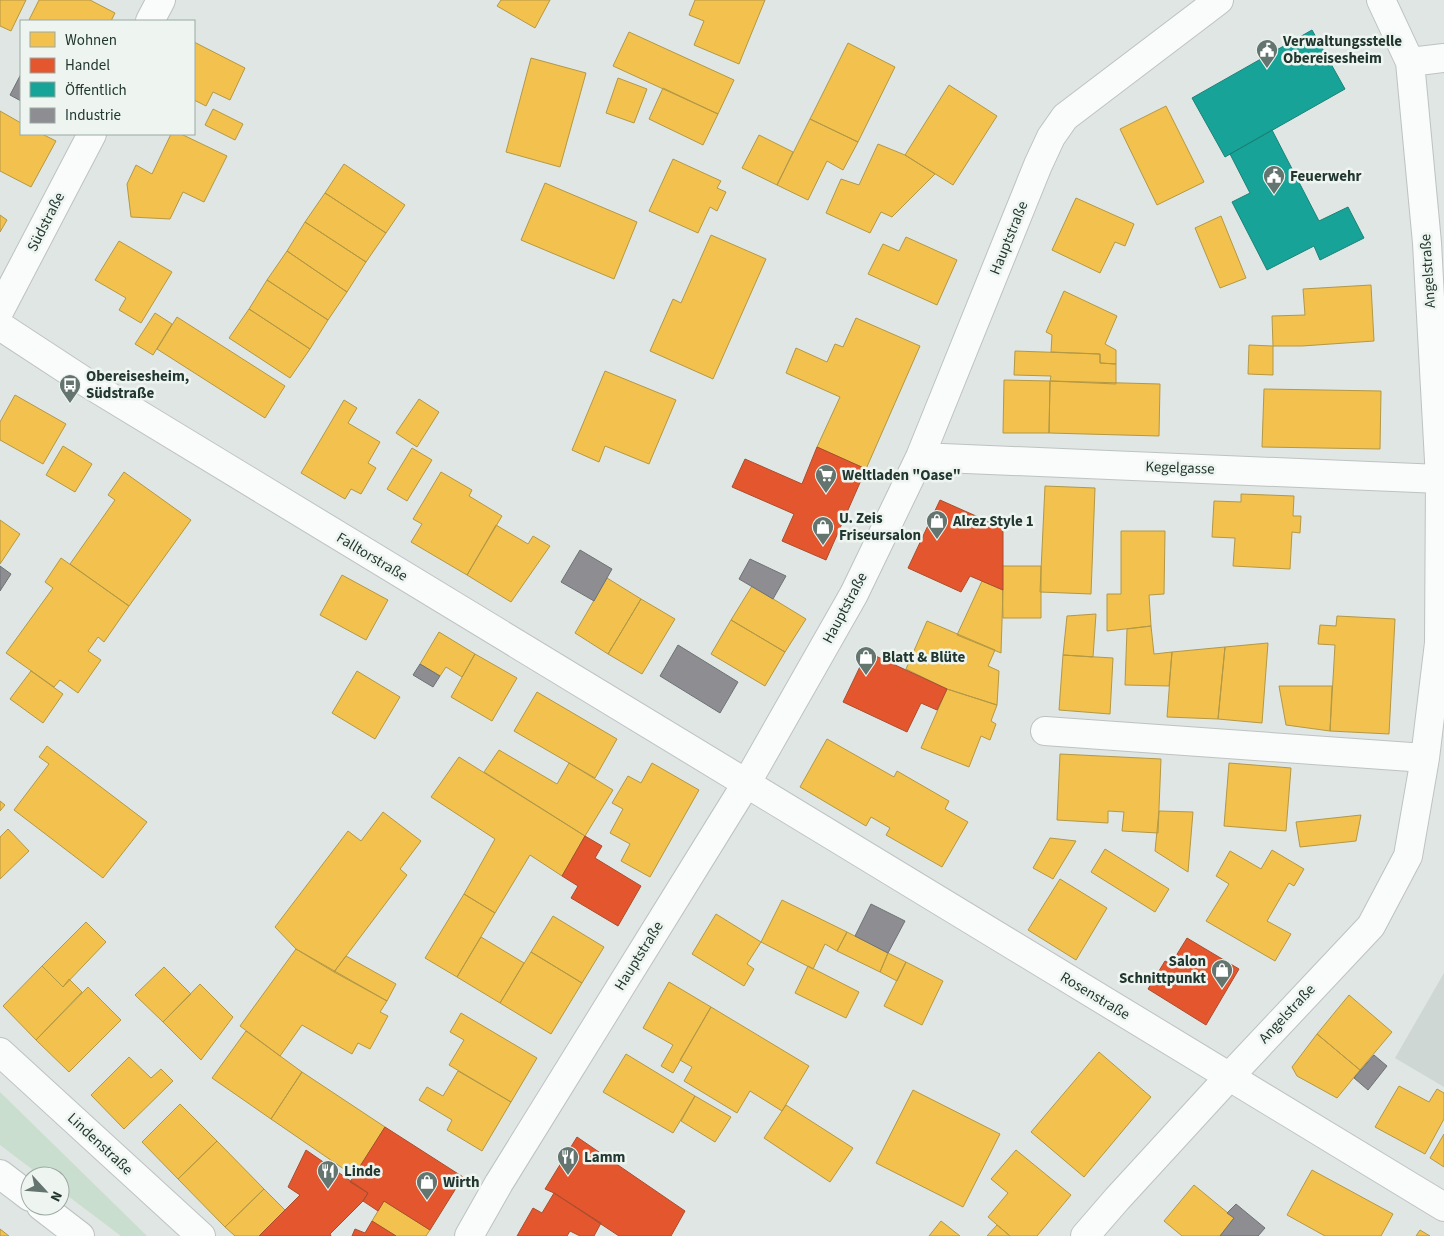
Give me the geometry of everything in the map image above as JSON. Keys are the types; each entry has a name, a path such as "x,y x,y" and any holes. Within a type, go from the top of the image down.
{"street":[{"path":"151,20 161,0"},
{"name":"Hauptstraße","path":"469,1236 504,1175 746,784 854,594 920,456 1051,137 1065,117 1219,0"},
{"name":"Angelstraße","path":"1085,1236 1228,1077 1371,926 1408,856 1425,758 1439,643 1440,479 1427,243 1410,62 1381,0"},
{"path":"1410,62 1444,58"},
{"name":"Südstraße","path":"0,310 91,135"},
{"name":"Falltorstraße","path":"0,326 84,382 746,784"},
{"name":"Kegelgasse","path":"920,456 1440,479"},
{"path":"1045,731 1425,758"},
{"name":"Rosenstraße","path":"746,784 1444,1207"},
{"name":"Lindenstraße","path":"0,1052 201,1236"},
{"path":"0,1174 20,1189"},
{"path":"54,1216 80,1236"}],"shaded area":[{"path":"1444,973 1444,1087 1395,1058"}],"green space":[{"path":"0,1092 147,1236 121,1236 70,1198 70,1166 28,1166 0,1145"}],"building: Wohnen":[{"path":"0,0 26,0 11,31 0,26"},
{"path":"39,0 90,0 115,13 112,20 29,20"},
{"path":"501,0 550,0 535,28 497,6"},
{"path":"695,0 765,0 739,64 694,45 704,21 689,15"},
{"path":"629,32 734,80 718,114 613,66"},
{"path":"195,43 245,68 230,100 213,92 206,106 195,100"},
{"path":"848,43 895,67 858,142 810,119"},
{"path":"531,58 586,73 560,167 506,152"},
{"path":"618,78 647,89 634,123 606,113"},
{"path":"949,85 997,116 953,185 905,155"},
{"path":"663,88 718,114 703,145 649,119"},
{"path":"1166,106 1204,182 1157,205 1120,129"},
{"path":"213,109 243,124 235,140 205,125"},
{"path":"0,111 20,122 20,135 44,135 56,141 31,187 0,171"},
{"path":"810,119 858,142 843,170 827,161 808,200 777,185"},
{"path":"171,135 183,135 227,156 204,202 183,192 170,219 131,217 127,184 136,165 152,174"},
{"path":"759,135 793,152 777,185 742,168"},
{"path":"878,144 905,155 935,174 892,217 881,212 870,233 826,213 841,179 859,185"},
{"path":"673,159 721,181 717,188 726,192 717,211 710,207 698,233 649,211"},
{"path":"344,164 405,205 386,233 325,193"},
{"path":"545,183 637,222 614,279 521,240"},
{"path":"325,193 386,233 366,262 305,222"},
{"path":"1076,198 1134,224 1125,246 1115,242 1100,273 1052,250"},
{"path":"0,215 7,220 0,232"},
{"path":"1221,216 1246,278 1220,288 1195,228"},
{"path":"305,222 366,262 347,292 287,251"},
{"path":"711,235 766,259 713,379 650,351 673,299 681,303"},
{"path":"906,237 957,260 937,305 868,274 883,244 899,251"},
{"path":"119,241 172,272 141,323 119,310 126,298 95,280"},
{"path":"287,251 347,292 328,320 267,280"},
{"path":"267,280 328,320 310,349 249,309"},
{"path":"1371,285 1374,341 1273,346 1272,316 1305,315 1303,289"},
{"path":"1064,291 1117,316 1105,344 1116,350 1116,364 1100,363 1100,354 1051,352 1052,335 1046,332"},
{"path":"249,309 310,349 290,378 229,338"},
{"path":"155,313 172,324 153,355 135,344"},
{"path":"177,317 285,386 265,418 157,349"},
{"path":"856,318 920,346 866,469 817,447 840,397 786,373 796,348 827,362 835,344 843,347"},
{"path":"1249,345 1273,346 1273,375 1248,374"},
{"path":"1015,351 1100,354 1100,363 1116,364 1116,384 1050,381 1051,376 1014,375"},
{"path":"605,371 676,400 649,464 605,446 599,462 572,450"},
{"path":"1004,380 1050,381 1049,433 1003,433"},
{"path":"1050,381 1160,384 1159,436 1049,433"},
{"path":"1264,389 1381,391 1380,449 1262,447"},
{"path":"15,395 66,424 43,464 0,440 0,422"},
{"path":"419,399 439,412 417,447 396,433"},
{"path":"344,400 357,408 348,423 380,442 368,463 376,468 361,494 351,489 345,499 301,473"},
{"path":"63,446 92,464 75,492 46,475"},
{"path":"412,448 432,460 407,501 387,489"},
{"path":"124,472 191,520 129,606 70,564 115,500 108,495"},
{"path":"441,472 472,490 469,496 502,516 467,575 411,542 422,524 413,519"},
{"path":"1045,486 1095,488 1091,594 1040,592"},
{"path":"1241,494 1294,496 1293,516 1301,516 1300,533 1292,532 1290,569 1233,566 1235,538 1212,537 1214,501 1241,502"},
{"path":"0,520 20,534 0,564"},
{"path":"496,525 528,544 533,536 550,546 511,602 467,575"},
{"path":"1121,531 1165,531 1164,594 1149,595 1151,626 1107,631 1107,594 1121,594"},
{"path":"61,558 129,606 104,642 98,637 88,651 101,660 78,693 60,680 54,687 6,653 53,588 45,582"},
{"path":"1002,566 1041,566 1041,618 1003,618"},
{"path":"342,575 388,600 366,640 320,615"},
{"path":"607,578 641,599 608,654 575,633"},
{"path":"982,581 1003,590 1001,653 957,635"},
{"path":"752,586 806,619 785,652 731,620"},
{"path":"641,599 675,619 642,674 608,654"},
{"path":"1096,614 1093,657 1063,655 1067,616"},
{"path":"1337,616 1395,619 1389,734 1330,731 1335,645 1318,644 1320,625 1336,626"},
{"path":"731,620 785,652 765,686 711,654"},
{"path":"927,621 995,650 988,666 999,671 997,705 947,689 906,669"},
{"path":"1151,626 1154,654 1172,652 1169,686 1125,685 1127,629"},
{"path":"439,632 475,654 462,677 446,667 440,676 420,664"},
{"path":"1268,643 1262,723 1218,719 1225,647"},
{"path":"1225,647 1218,719 1167,717 1172,652"},
{"path":"475,654 517,678 492,721 451,697"},
{"path":"1063,655 1113,658 1110,714 1059,710"},
{"path":"31,671 63,694 43,723 10,699"},
{"path":"357,671 400,697 375,739 332,713"},
{"path":"1279,686 1332,686 1330,731 1286,725"},
{"path":"947,689 997,705 991,721 996,724 990,740 981,736 969,767 921,748"},
{"path":"537,692 617,739 595,778 514,731"},
{"path":"827,739 894,777 897,771 949,801 945,809 968,822 942,867 886,835 890,828 871,817 866,826 800,787"},
{"path":"47,746 147,822 103,878 14,810 49,764 39,757"},
{"path":"499,750 557,784 569,763 613,790 585,836 484,772"},
{"path":"1060,754 1161,759 1158,833 1122,831 1124,812 1108,811 1108,823 1057,820"},
{"path":"459,757 585,836 562,876 530,855 495,913 464,894 495,839 431,797"},
{"path":"652,763 699,790 650,877 621,861 630,844 610,833 623,809 612,803 628,776 641,783"},
{"path":"1229,763 1291,768 1286,831 1224,826"},
{"path":"0,801 5,805 0,811"},
{"path":"1159,811 1193,812 1188,872 1155,851"},
{"path":"383,812 421,841 400,869 407,875 334,972 296,949 275,927 348,831 361,841"},
{"path":"1361,815 1356,841 1300,847 1296,822"},
{"path":"8,829 29,851 0,879 0,837"},
{"path":"1050,838 1076,841 1053,879 1033,868"},
{"path":"1105,849 1169,889 1155,912 1091,872"},
{"path":"1272,850 1304,869 1294,886 1289,883 1267,921 1291,934 1275,961 1206,921 1229,884 1216,876 1230,851 1261,869"},
{"path":"1060,879 1107,908 1076,960 1028,930"},
{"path":"464,894 495,913 457,977 425,958"},
{"path":"782,900 847,932 837,951 825,944 813,969 761,942"},
{"path":"716,914 761,942 747,964 754,969 744,986 692,954"},
{"path":"553,916 604,947 582,983 531,952"},
{"path":"86,922 106,942 63,987 42,966"},
{"path":"847,932 888,953 880,972 837,951"},
{"path":"481,937 524,963 500,1003 457,977"},
{"path":"296,949 387,1001 380,1012 388,1016 370,1049 358,1043 352,1054 302,1025 280,1056 240,1026"},
{"path":"531,952 582,983 551,1034 500,1003"},
{"path":"888,953 906,962 897,981 880,972"},
{"path":"346,956 396,984 387,1001 334,972"},
{"path":"906,962 943,981 922,1025 884,1006"},
{"path":"42,966 63,987 69,979 82,992 36,1040 3,1006"},
{"path":"808,966 859,992 846,1018 795,993"},
{"path":"164,967 191,994 163,1022 135,995"},
{"path":"669,982 711,1007 673,1073 661,1066 673,1045 643,1028"},
{"path":"200,984 233,1017 201,1060 163,1022"},
{"path":"88,987 121,1020 69,1072 36,1040"},
{"path":"1349,995 1392,1032 1360,1070 1317,1034"},
{"path":"711,1007 809,1066 782,1111 750,1091 737,1113 684,1081 692,1067 680,1060"},
{"path":"461,1013 537,1058 511,1102 449,1065 464,1040 450,1032"},
{"path":"246,1031 302,1072 271,1119 212,1078"},
{"path":"1317,1034 1360,1070 1337,1098 1297,1076 1292,1067"},
{"path":"1099,1052 1151,1097 1084,1177 1031,1132"},
{"path":"626,1054 695,1096 673,1133 603,1092"},
{"path":"129,1057 151,1078 161,1069 173,1081 124,1129 91,1095"},
{"path":"458,1071 511,1102 482,1151 447,1130 452,1120 419,1100 427,1087 443,1096"},
{"path":"302,1072 385,1127 354,1176 271,1119"},
{"path":"1399,1086 1429,1102 1437,1089 1444,1093 1444,1119 1425,1154 1375,1127"},
{"path":"913,1090 1000,1134 963,1207 876,1163"},
{"path":"695,1096 731,1117 715,1142 681,1121"},
{"path":"180,1104 217,1141 178,1179 142,1142"},
{"path":"786,1105 853,1148 830,1182 764,1138"},
{"path":"1444,1134 1444,1167 1430,1158"},
{"path":"217,1141 264,1189 225,1227 178,1179"},
{"path":"1016,1150 1071,1195 1037,1236 1010,1236 988,1217 1008,1193 991,1179"},
{"path":"1312,1170 1393,1214 1381,1236 1325,1236 1287,1215"},
{"path":"1194,1185 1234,1218 1220,1236 1182,1236 1164,1221"},
{"path":"264,1189 285,1210 259,1236 235,1236 225,1227"},
{"path":"384,1201 430,1230 426,1236 396,1236 372,1221"},
{"path":"941,1221 960,1236 929,1236"},
{"path":"997,1225 1010,1236 987,1236"},
{"path":"0,1229 9,1236 0,1236"},
{"path":"1420,1230 1430,1236 1416,1236"}],"building: Handel":[{"path":"817,447 866,469 826,560 782,541 794,514 732,487 745,459 802,484"},
{"path":"940,500 1003,528 1003,590 970,576 961,592 908,568"},
{"path":"867,652 947,689 937,710 921,703 907,732 843,702"},
{"path":"585,836 602,846 595,858 641,886 618,926 571,898 578,886 562,876"},
{"path":"1187,938 1239,969 1206,1025 1148,989 1165,961 1171,964"},
{"path":"385,1127 463,1177 430,1230 384,1201 378,1211 363,1201 368,1193 350,1182"},
{"path":"577,1137 685,1211 671,1236 619,1236 545,1189"},
{"name":"Linde","path":"306,1150 368,1193 363,1201 330,1234 331,1236 259,1236 300,1195 288,1187"},
{"path":"554,1193 601,1223 594,1236 580,1236 570,1231 567,1236 517,1236 533,1208 542,1213"},
{"name":"Linde","path":"372,1221 396,1236 352,1236 355,1229 365,1233"}],"building: Öffentlich":[{"path":"1312,30 1345,89 1225,157 1192,98"},
{"path":"1272,130 1319,221 1348,207 1364,238 1320,260 1314,246 1267,270 1232,202 1250,193 1230,154"}],"building: Industrie":[{"path":"20,76 20,100 10,95"},
{"path":"580,550 612,569 594,601 561,582"},
{"path":"750,559 786,576 773,599 739,579"},
{"path":"0,566 11,574 0,591"},
{"path":"678,645 738,682 720,713 660,676"},
{"path":"420,664 440,676 433,687 413,675"},
{"path":"871,904 905,921 888,953 855,936"},
{"path":"1374,1055 1387,1066 1368,1090 1354,1078"},
{"path":"1236,1204 1265,1228 1258,1236 1220,1236 1234,1218 1227,1213"}],"place":[{"name":"Verwaltungsstelle Obereisesheim","path":"1267,69"},
{"name":"Feuerwehr","path":"1274,195"},
{"name":"Obereisesheim, Südstraße","path":"70,404"},
{"name":"Weltladen \"Oase\"","path":"826,494"},
{"name":"Alrez Style 1","path":"937,540"},
{"name":"U. Zeis Friseursalon","path":"823,546"},
{"name":"Blatt & Blüte","path":"866,676"},
{"name":"Salon Schnittpunkt","path":"1222,989"},
{"name":"Lamm","path":"568,1176"},
{"name":"Linde","path":"328,1190"},
{"name":"Wirth","path":"427,1201"}]}
